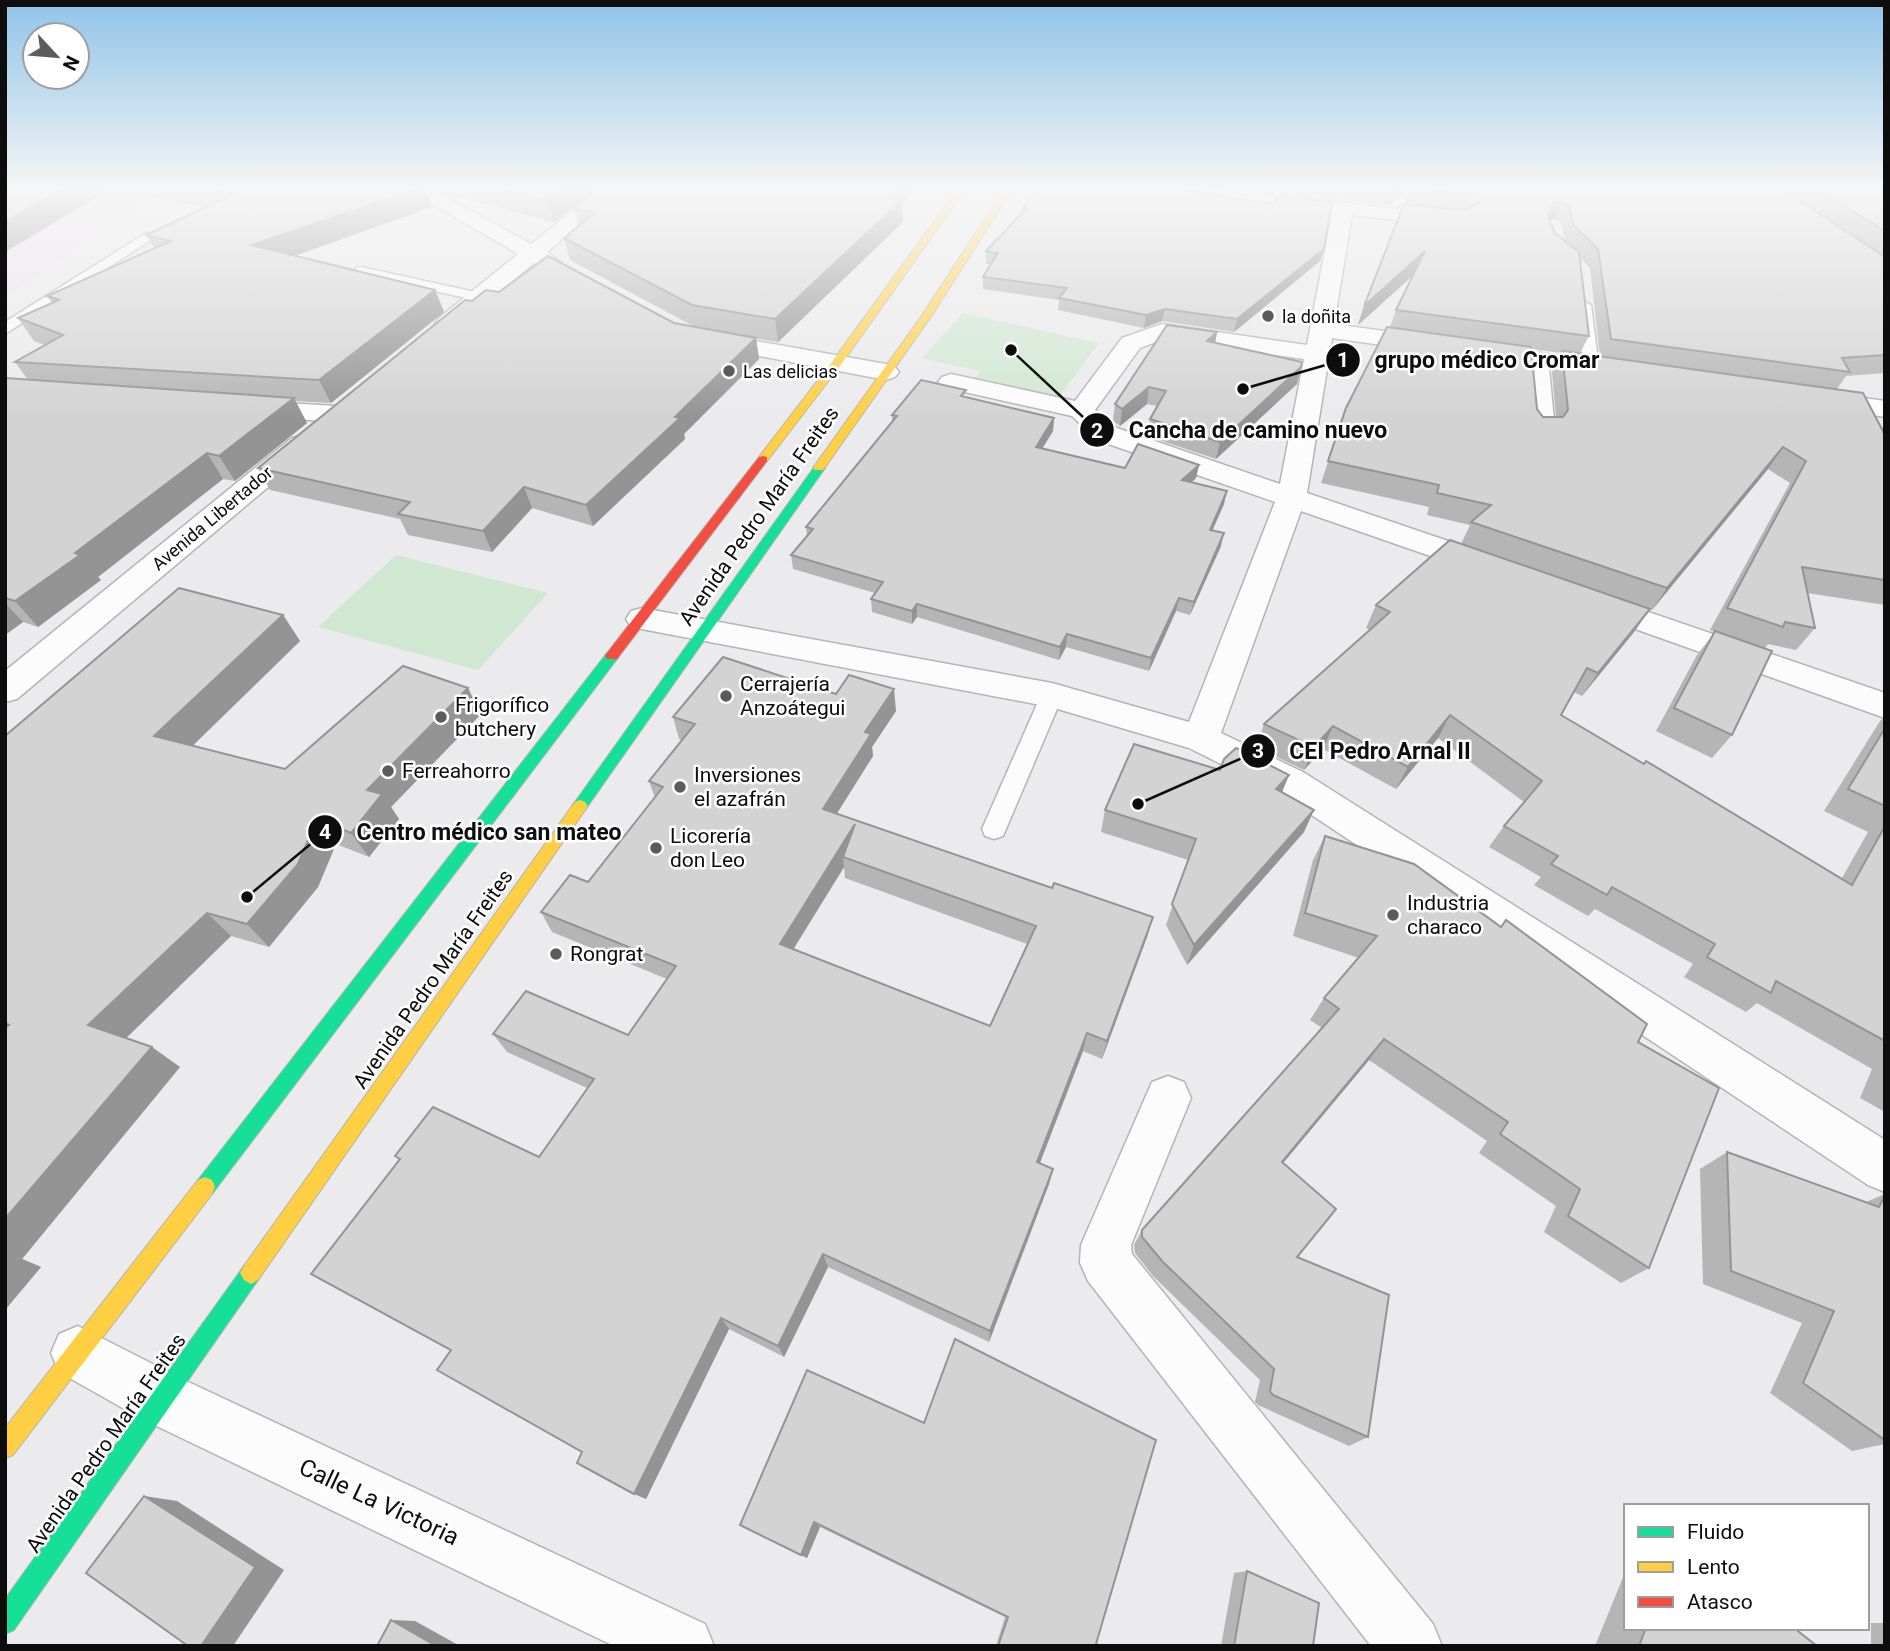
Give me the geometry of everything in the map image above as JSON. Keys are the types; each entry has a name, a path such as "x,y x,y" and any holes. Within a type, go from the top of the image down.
{"street":[{"path":"423,343 519,264"},
{"path":"553,264 568,272"},
{"name":"Avenida Pedro María Freites","path":"5,1447 642,619 836,364 907,264"},
{"name":"Avenida Pedro María Freites","path":"5,1621 705,631 958,264"},
{"path":"1200,739 1292,496 1334,264"},
{"path":"1081,410 1131,343 1162,331 1536,359 1631,372"},
{"path":"688,336 886,372"},
{"path":"1536,359 1542,430"},
{"path":"951,382 1081,410 1107,434 1516,575"},
{"path":"1791,395 1880,413"},
{"name":"Avenida Libertador","path":"5,690 359,396"},
{"path":"227,408 337,414"},
{"path":"1569,594 1885,706"},
{"path":"642,619 1052,695 1200,739 1290,782 1885,1168"},
{"path":"1168,1098 1106,1245 1106,1263 1411,1646"},
{"name":"Calle La Victoria","path":"78,1353 162,1399 683,1646"}],"lane":[{"path":"5,329 105,264"},
{"path":"361,271 480,297"},
{"path":"1583,293 1591,366"},
{"path":"994,829 1052,695"}],"shaded area":[{"path":"5,264 54,264 5,297"}],"green space":[{"path":"963,313 1099,343 1058,398 974,378 980,371 922,358"},
{"path":"396,555 548,593 478,670 318,627"}],"building":[{"path":"119,264 329,264 435,290 319,380 15,362 63,335 18,318 59,300 47,296"},
{"path":"537,264 563,264 674,323 756,338 675,417 680,418 586,505 524,487 483,531 398,514 410,502 258,468 465,300 472,301 486,290 499,292"},
{"path":"614,264 834,264 775,319 692,305"},
{"path":"991,264 1305,264 1237,319 1165,309 1146,315 1059,298 1067,288 983,277"},
{"path":"1380,264 1411,264 1364,306"},
{"path":"1419,264 1580,264 1589,336 1396,310"},
{"path":"1600,264 1885,264 1885,355 1842,358 1850,372 1611,339"},
{"path":"1167,325 1217,332 1207,341 1302,362 1301,367 1220,442 1150,419 1166,391 1149,387 1122,409 1115,404"},
{"path":"1387,327 1531,347 1537,409 1543,417 1563,417 1568,410 1562,351 1863,393 1885,435 1885,580 1802,567 1815,628 1785,622 1783,627 1727,608 1806,461 1783,447 1667,588 1471,522 1491,505 1437,493 1439,485 1328,461 1346,408"},
{"path":"5,378 294,398 219,456 207,453 75,553 80,555 15,601 5,598"},
{"path":"921,380 966,390 961,396 1054,418 1036,447 1125,468 1138,444 1199,465 1182,480 1227,491 1210,530 1224,533 1194,602 1179,598 1151,658 1067,634 1060,647 917,604 912,611 871,599 883,582 791,555 813,529 806,527 897,416 892,415"},
{"path":"1450,540 1650,609 1598,673 1587,668 1561,715 1644,764 1646,761 1852,885 1885,826 1885,1041 1776,981 1771,993 1707,957 1715,944 1612,887 1607,895 1551,864 1558,856 1504,826 1542,781 1450,715 1408,767 1333,726 1314,747 1264,724 1390,612 1376,605"},
{"path":"179,588 283,615 154,736 285,769 403,666 468,688 367,790 382,794 351,833 317,819 298,864 247,924 207,913 88,1025 152,1047 5,1219 5,1028 9,1025 5,1023 5,736"},
{"path":"1715,631 1772,651 1732,735 1674,708"},
{"path":"723,657 836,694 849,675 894,689 865,732 871,734 823,809 1052,888 1054,883 1153,917 1107,1041 1087,1033 1037,1162 1053,1169 990,1331 823,1254 778,1346 721,1318 634,1494 577,1463 582,1452 437,1370 451,1350 311,1274 400,1159 395,1156 433,1107 539,1157 594,1079 493,1034 526,991 628,1035 676,966 541,912 570,875 588,882 663,787 649,781 695,724 673,717","holes":["855,824 843,857 1036,926 990,1026 780,944"]},
{"path":"1885,728 1885,806 1848,789"},
{"path":"1134,744 1220,770 1224,759 1236,748 1289,775 1276,789 1314,810 1194,945 1172,904 1196,839 1105,810"},
{"path":"1325,836 1414,864 1501,927 1506,920 1647,1024 1638,1042 1719,1088 1649,1268 1568,1216 1580,1189 1500,1134 1508,1122 1384,1039 1282,1162 1336,1209 1297,1257 1389,1295 1368,1437 1273,1395 1270,1391 1274,1369 1162,1261 1142,1237 1142,1230 1339,1009 1324,998 1377,936 1305,913"},
{"path":"1727,1152 1879,1207 1885,1195 1885,1440 1803,1383 1834,1311 1731,1271"},
{"path":"955,1339 1156,1440 1096,1644 1100,1646 998,1646 1008,1617 814,1522 801,1555 740,1525 807,1370 924,1423"},
{"path":"144,1496 255,1567 201,1646 188,1646 86,1573"},
{"path":"1247,1571 1319,1603 1313,1646 1234,1646"},
{"path":"391,1620 436,1646 377,1646"},
{"path":"1645,1630 1797,1630 1817,1646 1639,1646"}],"traffic: fast":[{"path":"580,806 819,468"},
{"path":"205,1187 612,656"},
{"path":"5,1621 251,1273"}],"traffic: slow":[{"path":"763,459 908,264"},
{"path":"819,468 960,264"},
{"path":"251,1273 580,806"},
{"path":"5,1447 205,1187"}],"traffic: jam":[{"path":"612,656 763,459"}],"place":[{"name":"la doñita","path":"1268,316"},
{"name":"Cancha de camino nuevo","path":"1011,350"},
{"name":"Las delicias","path":"729,371"},
{"name":"grupo médico Cromar","path":"1243,389"},
{"name":"Cerrajería Anzoátegui","path":"726,696"},
{"name":"Frigorífico butchery","path":"441,717"},
{"name":"Ferreahorro","path":"388,771"},
{"name":"Inversiones el azafrán","path":"680,787"},
{"name":"CEI Pedro Arnal II","path":"1138,804"},
{"name":"Licorería don Leo","path":"656,848"},
{"name":"Centro médico san mateo","path":"247,897"},
{"name":"Industria characo","path":"1393,915"},
{"name":"Rongrat","path":"556,954"}]}
